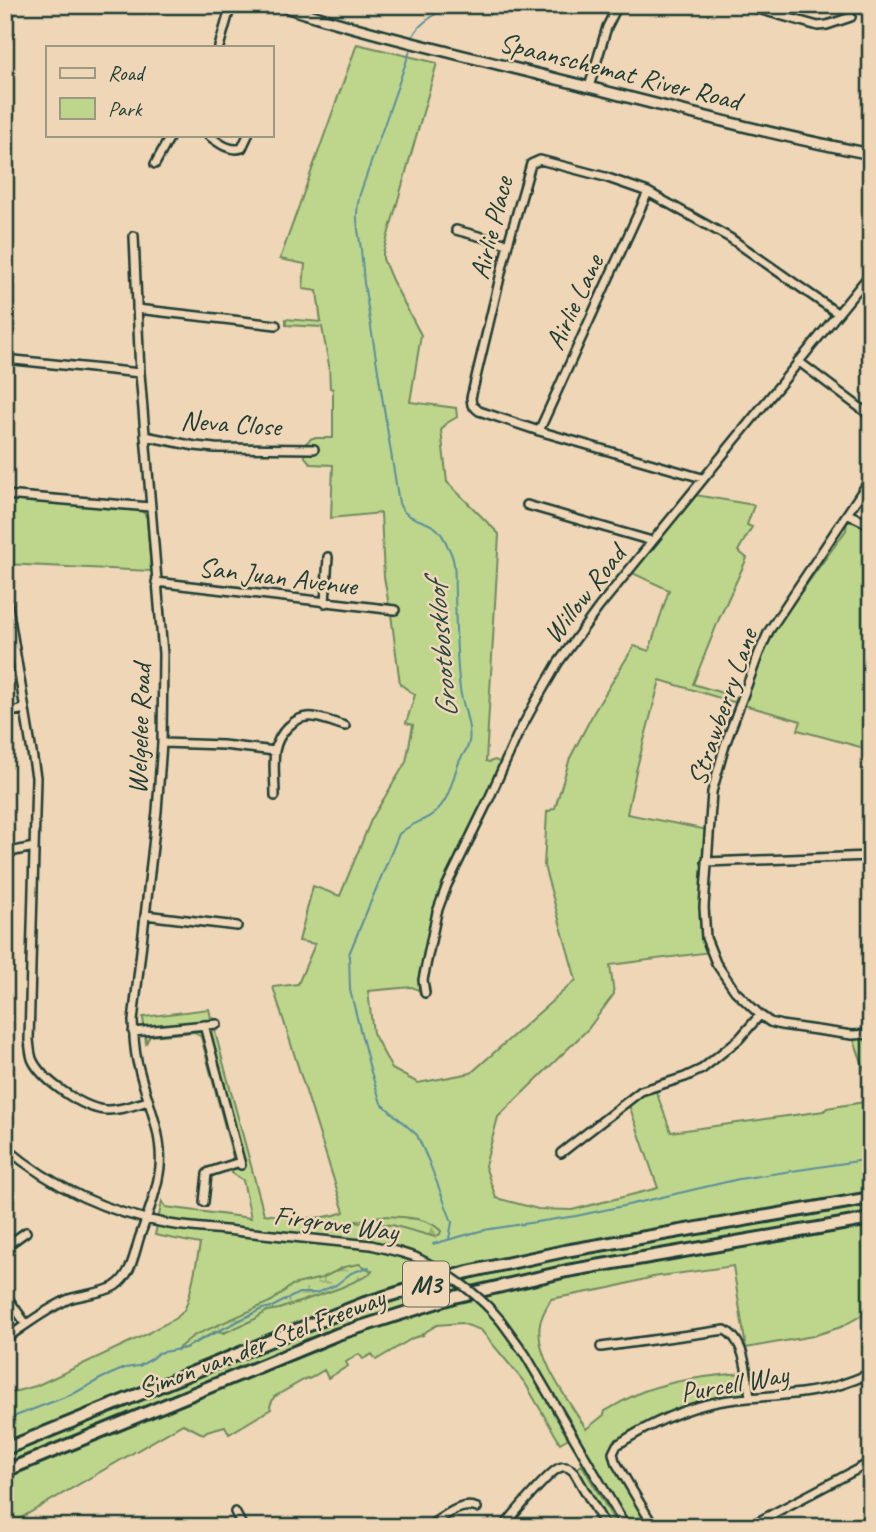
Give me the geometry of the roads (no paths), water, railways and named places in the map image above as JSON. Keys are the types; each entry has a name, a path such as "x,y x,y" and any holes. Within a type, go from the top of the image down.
{"highway":[{"name":"Simon van der Stel Freeway","path":"5,1450 365,1303 430,1283 565,1251 871,1198"},
{"name":"Simon van der Stel Freeway","path":"5,1471 338,1334 454,1297 567,1271 871,1219"}],"main road":[{"name":"Spaanschemat River Road","path":"279,5 699,115 871,154"}],"street":[{"path":"219,46 231,5"},
{"path":"589,87 607,27 618,5"},
{"path":"744,5 818,26 851,17"},
{"path":"155,164 170,136"},
{"path":"210,136 236,150 242,148 248,136"},
{"name":"Airlie Place","path":"702,478 538,431 474,408 471,398 528,168 540,160 605,177 648,192 730,238 837,313"},
{"name":"Airlie Lane","path":"538,431 648,192"},
{"path":"456,230 508,244"},
{"name":"Welgelee Road","path":"5,1339 56,1305 109,1289 120,1281 130,1269 160,1167 159,1139 138,1065 133,1032 157,811 162,743 163,654 140,373 134,236"},
{"name":"Willow Road","path":"425,993 424,980 437,912 447,885 517,736 552,673 573,641 702,478 871,273"},
{"path":"137,309 276,325"},
{"path":"5,359 140,373"},
{"path":"798,361 871,416"},
{"name":"Neva Close","path":"145,436 215,448 314,449"},
{"name":"Strawberry Lane","path":"871,478 777,618 759,653 716,773 712,792 704,907 704,926 711,952 730,985 760,1015 780,1025 852,1035 871,1034"},
{"path":"5,495 150,507"},
{"path":"527,505 652,541"},
{"path":"848,514 871,524"},
{"path":"325,603 328,557"},
{"name":"San Juan Avenue","path":"156,582 394,610"},
{"path":"5,588 36,766 30,1052 34,1063 61,1090 91,1107 115,1110 148,1101"},
{"path":"5,713 25,709"},
{"path":"275,796 275,751 287,729 296,720 312,717 345,726"},
{"path":"162,743 223,745 275,751"},
{"path":"5,853 34,847"},
{"path":"706,862 871,856"},
{"path":"145,915 237,926"},
{"path":"561,1153 641,1091 702,1069 739,1039 760,1015"},
{"path":"133,1032 217,1024"},
{"path":"204,1025 240,1163 207,1174 204,1202"},
{"name":"Firgrove Way","path":"5,1147 46,1178 79,1196 114,1210 169,1224 371,1245 415,1257 457,1279 502,1321 525,1354 626,1527"},
{"path":"5,1247 26,1232"},
{"path":"5,1294 26,1324"},
{"path":"601,1347 725,1330 733,1335 740,1347 750,1397"},
{"name":"Purcell Way","path":"654,1527 615,1461 613,1452 617,1445 666,1417 700,1406 750,1397 828,1389 871,1373"},
{"path":"748,1527 871,1462"},
{"path":"504,1527 556,1469 568,1467 574,1472 606,1527"},
{"path":"428,1527 464,1506 477,1508"},
{"path":"235,1512 243,1527"}],"waterway":[{"name":"Grootboskloof","path":"412,39 422,24 449,5"},
{"name":"Grootboskloof","path":"411,48 360,194 357,222 399,503 410,516 437,529 453,558 459,677 470,736 468,747 440,807 429,817 399,834 349,954 350,990 381,1103 417,1135 452,1222 449,1239"},
{"path":"433,1244 484,1230 576,1216 739,1179 871,1159"},
{"path":"5,1420 73,1394 125,1368 139,1366 158,1353 185,1348 299,1293 316,1293 336,1285 351,1273 369,1267"}]}
